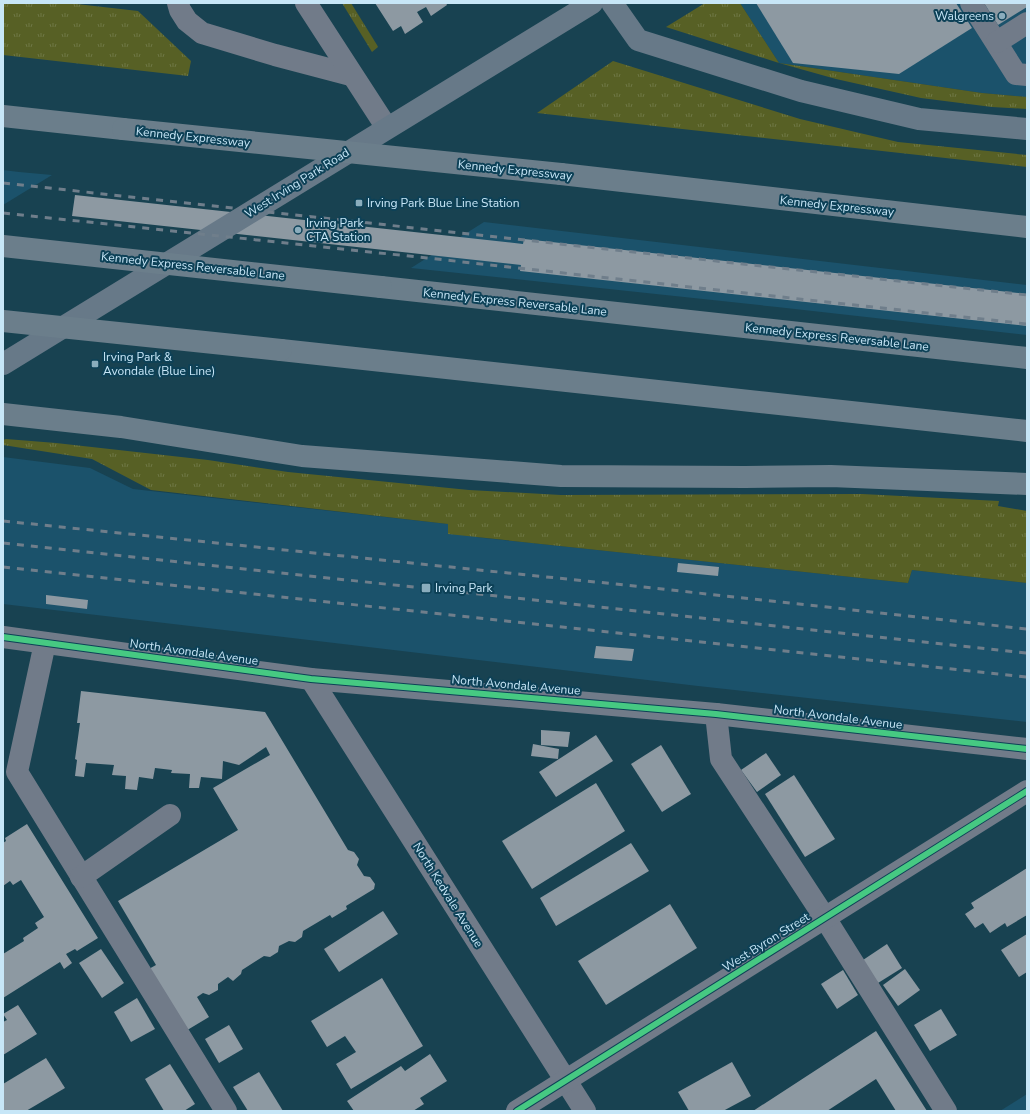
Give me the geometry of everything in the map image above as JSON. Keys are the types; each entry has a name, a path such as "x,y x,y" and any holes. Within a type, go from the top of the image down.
{"highway":[{"name":"Kennedy Expressway","path":"3,116 123,130 561,174 1027,227"},
{"name":"Kennedy Express Reversable Lane","path":"3,246 1027,358"},
{"path":"3,320 1027,431"},
{"path":"3,414 122,427 302,456 561,476 831,476 1027,484"}],"main road":[{"name":"West Irving Park Road","path":"3,364 592,3"},
{"path":"612,3 638,40 801,91 919,118 1027,129"}],"street":[{"path":"178,3 180,10 187,21 202,33 275,55 351,75"},
{"path":"306,3 351,75 387,128"},
{"path":"971,3 1016,74 1027,76"},
{"path":"997,42 1027,23"},
{"name":"North Avondale Avenue","path":"3,637 311,679 716,714 1027,749"},
{"path":"45,643 17,772 226,1111"},
{"name":"North Kedvale Avenue","path":"311,679 585,1111"},
{"path":"716,714 721,759 825,918 946,1111"},
{"name":"West Byron Street","path":"517,1111 1027,791"},
{"path":"81,877 170,816"}],"shaded area":[{"path":"740,3 1027,3 1027,97 982,93 779,63"},
{"path":"3,170 19,172 52,175 3,205"},
{"path":"484,222 1027,285 1027,335 411,268"},
{"path":"3,457 90,468 133,489 448,524 448,533 484,538 908,583 912,570 1027,583 1027,722 698,686 3,604"},
{"path":"1027,1094 1027,1111 1000,1111"}],"green space":[{"path":"3,3 68,3 138,11 191,61 188,76 3,55"},
{"path":"342,3 351,3 377,45 378,47 372,52"},
{"path":"705,3 740,3 779,63 666,27"},
{"path":"613,61 800,119 898,142 1027,155 1027,167 537,113"},
{"path":"779,63 982,93 1027,97 1027,109 992,107 921,98 836,79"},
{"path":"6,439 208,460 288,472 469,490 561,495 862,494 999,501 998,506 1027,511 1027,583 912,570 908,583 448,534 448,524 151,490 92,459 3,445 3,440"}],"building":[{"path":"375,3 446,3 447,5 431,16 426,7 417,12 423,22 405,34 401,26 393,31"},
{"path":"756,3 956,3 972,28 899,74 793,63"},
{"name":"Walgreens","path":"984,3 1027,3 1027,7 998,25"},
{"path":"75,195 523,244 524,239 1027,294 1027,326 520,271 521,265 72,216"},
{"path":"678,563 719,567 718,576 677,572"},
{"path":"46,595 88,600 87,609 46,604"},
{"path":"596,646 634,649 632,661 594,658"},
{"path":"81,691 265,712 348,850 354,852 359,859 357,865 364,876 370,877 375,884 374,889 346,906 347,909 332,918 330,915 303,931 302,937 295,942 289,941 279,946 278,952 270,957 264,956 242,970 241,974 233,981 228,977 218,984 218,990 209,995 203,993 197,997 209,1017 184,1032 147,970 156,965 118,901 238,830 213,788 270,755 266,747 239,765 223,761 222,779 201,777 199,788 189,788 190,774 171,773 172,770 155,768 153,779 139,777 137,790 125,789 126,776 112,775 114,765 86,763 84,777 75,776 77,760 75,759 80,723 77,723"},
{"path":"541,730 570,732 568,747 541,745"},
{"path":"596,735 613,761 556,797 539,772"},
{"path":"533,744 559,749 558,759 531,756"},
{"path":"661,745 691,794 662,812 631,764"},
{"path":"766,753 781,775 757,792 741,770"},
{"path":"794,775 835,839 805,857 765,794"},
{"path":"596,783 625,831 532,889 502,841"},
{"path":"27,824 98,938 77,951 75,949 66,954 72,963 64,969 60,962 3,998 3,954 24,941 23,938 38,928 35,923 44,917 21,880 13,885 10,881 3,886 3,843 6,841 5,838"},
{"path":"631,843 649,871 556,926 540,898"},
{"path":"1027,868 1027,915 1007,927 1005,923 990,933 983,923 975,928 965,914 974,908 971,903"},
{"path":"670,904 697,948 606,1005 578,961"},
{"path":"383,911 398,934 339,972 324,949"},
{"path":"1027,934 1027,972 1019,977 1001,950"},
{"path":"887,944 902,968 878,983 863,960"},
{"path":"101,949 124,983 102,998 79,963"},
{"path":"905,969 920,990 898,1006 883,985"},
{"path":"843,970 858,995 837,1009 821,984"},
{"path":"382,978 423,1046 351,1089 336,1064 356,1052 345,1036 327,1047 311,1021"},
{"path":"137,998 155,1029 131,1042 114,1012"},
{"path":"18,1005 37,1034 3,1055 3,1022 7,1020 3,1014"},
{"path":"941,1009 957,1035 930,1051 914,1025"},
{"path":"229,1025 243,1049 219,1063 205,1039"},
{"path":"876,1031 927,1111 896,1111 876,1079 827,1111 753,1111"},
{"path":"430,1054 447,1081 420,1098 424,1104 413,1111 354,1111 347,1101 401,1066 405,1071"},
{"path":"46,1058 65,1088 26,1111 3,1111 3,1084"},
{"path":"732,1062 751,1096 723,1111 689,1111 678,1092"},
{"path":"170,1064 195,1104 184,1111 164,1111 145,1079"},
{"path":"259,1072 283,1111 248,1111 233,1087"}],"railway":[{"path":"3,183 1027,295"},
{"path":"3,213 1027,324"},
{"path":"3,521 625,585 1027,629"},
{"path":"3,543 1027,653"},
{"path":"3,567 1027,677"}],"cycle path":[{"path":"3,637 311,679 716,714 1027,749"},
{"path":"517,1111 1027,791"}],"place":[{"name":"Walgreens","path":"1002,16"},
{"name":"Irving Park Blue Line Station","path":"359,203"},
{"name":"Irving Park CTA Station","path":"298,230"},
{"name":"Irving Park & Avondale (Blue Line)","path":"95,364"},
{"name":"Irving Park","path":"426,588"}]}
